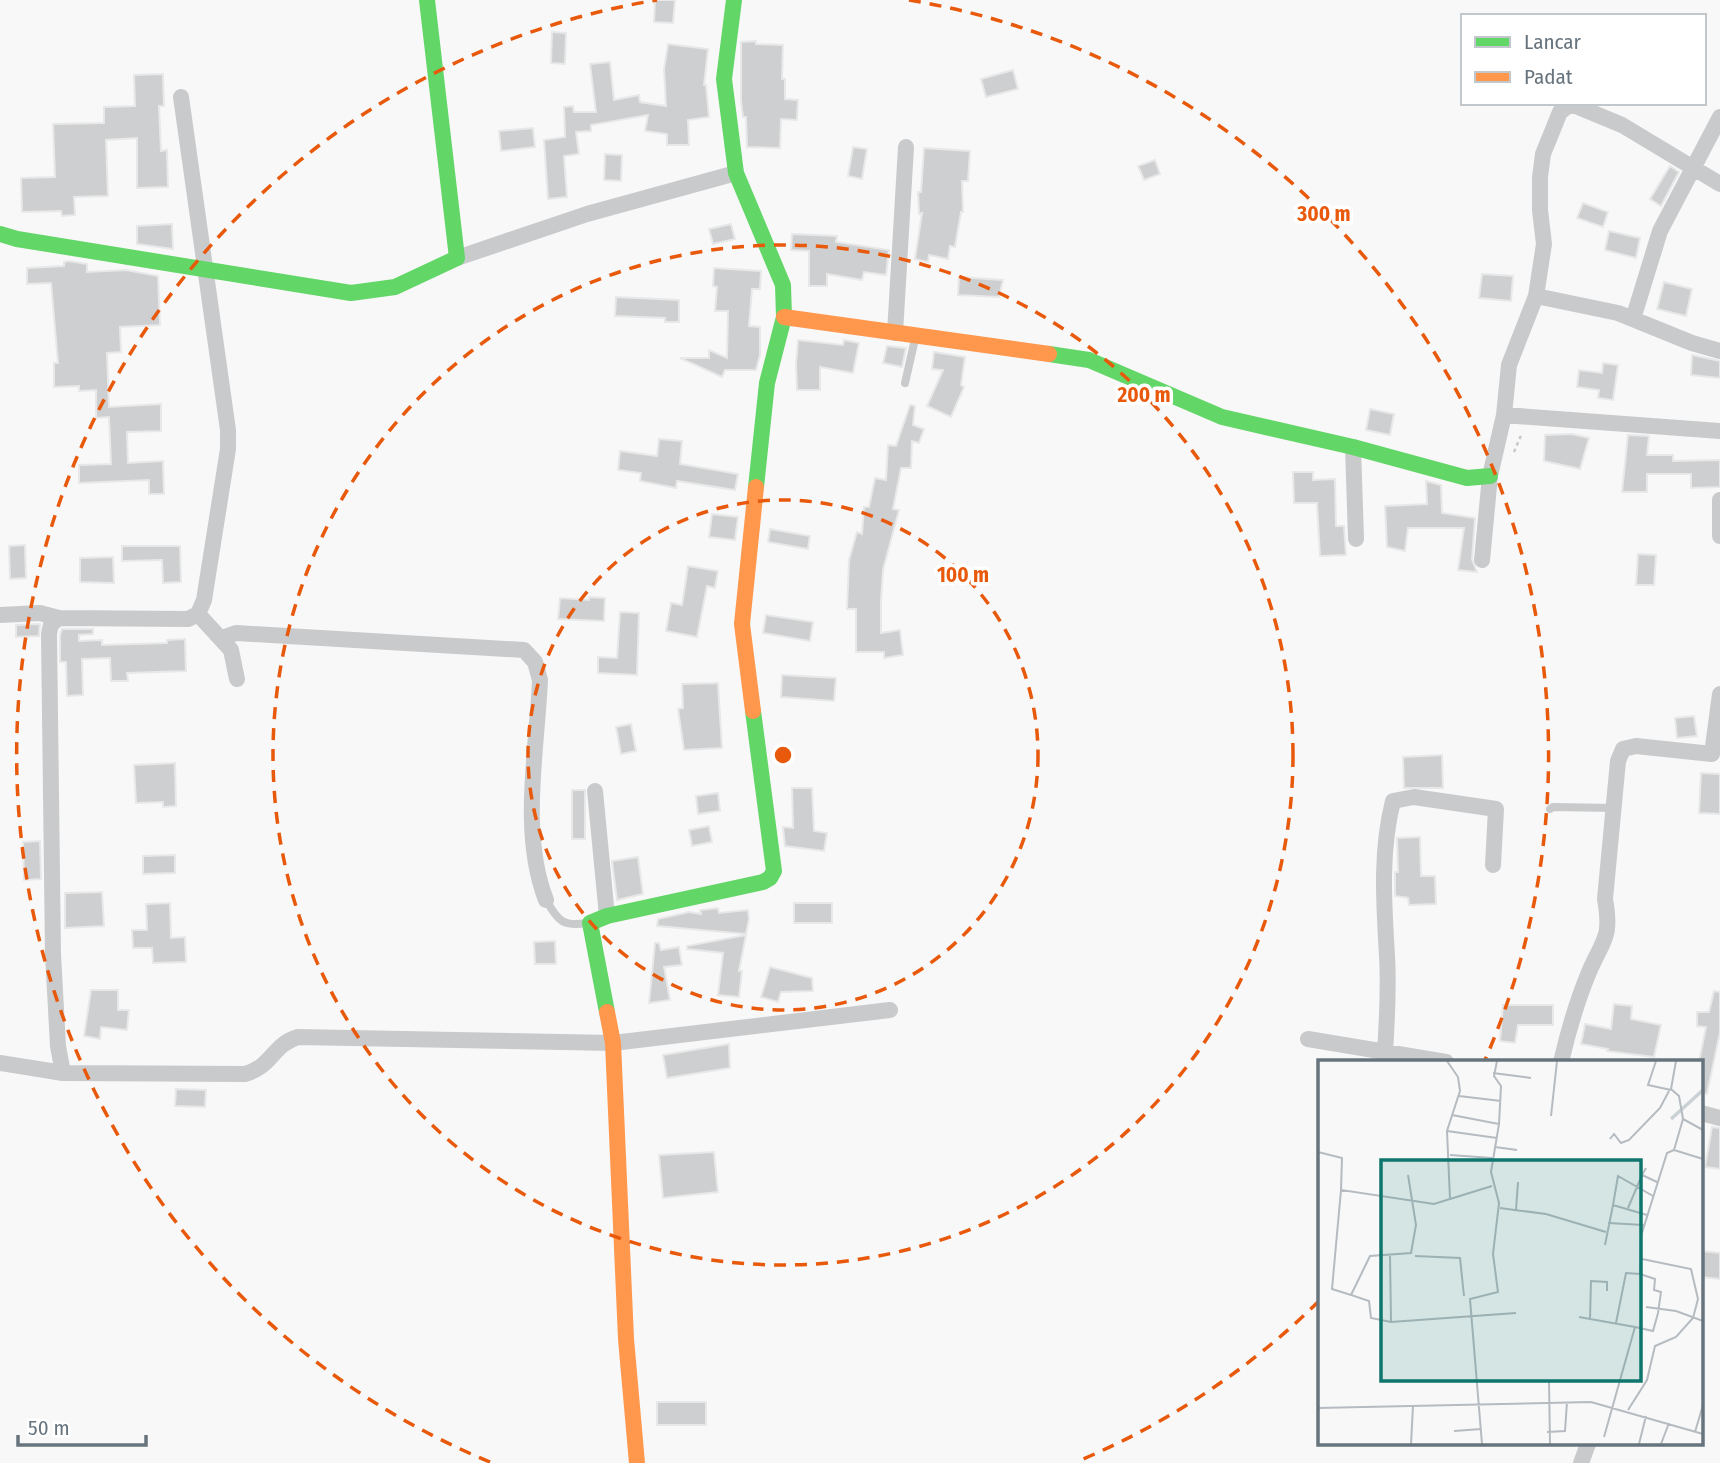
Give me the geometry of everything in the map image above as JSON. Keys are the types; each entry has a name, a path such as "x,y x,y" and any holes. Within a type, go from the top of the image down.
{"street":[{"path":"426,0 457,258"},
{"path":"637,1463 626,1339 613,1043 590,923 607,916 763,882 770,878 774,871 742,624 766,383 784,317 783,285 736,173 724,79 734,0"},
{"path":"0,615 40,613 59,618 188,619 198,614 204,600 228,449 228,430 181,97"},
{"path":"1482,560 1490,476 1504,415 1509,365 1536,296 1544,244 1540,210 1541,166 1546,145 1560,112 1568,106 1576,106 1605,117 1720,184"},
{"path":"1633,319 1660,231 1720,117"},
{"path":"895,332 906,147"},
{"path":"0,234 17,239 351,293 395,287 457,258 587,214 736,173"},
{"path":"1536,296 1604,310 1720,351"},
{"path":"784,317 1088,360 1222,417 1353,447 1467,478 1490,476"},
{"path":"1504,415 1720,431"},
{"path":"1353,447 1356,539"},
{"path":"1720,500 1720,536"},
{"path":"198,614 222,638 234,655 237,679"},
{"path":"59,618 51,624 49,634 53,954 58,1046 63,1073"},
{"path":"222,638 236,633 524,650 535,662 540,680 531,827 537,876 545,900"},
{"path":"1562,1060 1589,971 1604,945 1609,922 1605,899 1618,761 1623,749 1636,746 1716,755 1720,694"},
{"path":"595,791 607,916"},
{"path":"1385,1053 1388,998 1383,907 1388,820 1392,801 1414,797 1496,809 1493,865"},
{"path":"0,1063 63,1073 246,1074 260,1070 281,1045 298,1037 613,1043 890,1010"},
{"path":"1308,1040 1432,1060"},
{"path":"1702,1113 1720,1118"},
{"path":"1581,1463 1587,1446"}],"lane":[{"path":"905,383 916,336"},
{"path":"1550,809 1614,808"},
{"path":"545,900 556,917 571,926 590,923"}],"building":[{"path":"655,0 675,0 673,23 654,22"},
{"path":"552,32 566,33 565,64 551,63"},
{"path":"756,41 756,44 783,45 782,79 785,79 785,99 798,100 797,120 781,119 780,148 747,147 746,117 743,117 741,101 741,42"},
{"path":"668,44 708,49 704,85 709,117 688,120 689,145 667,145 667,134 645,131 648,115 591,125 591,131 576,132 579,154 564,156 567,197 548,199 544,140 565,137 564,107 573,106 574,112 596,112 590,64 610,62 614,100 639,95 640,102 666,106 664,69"},
{"path":"1013,70 1018,89 986,97 981,79"},
{"path":"163,74 164,106 159,106 161,151 167,150 168,187 137,188 137,138 106,140 108,196 74,197 75,215 62,216 61,211 22,212 21,178 55,177 53,124 104,123 104,107 135,106 134,75"},
{"path":"533,128 535,147 501,151 499,131"},
{"path":"853,147 867,149 862,179 848,176"},
{"path":"924,148 970,151 968,181 962,181 963,212 955,247 950,246 948,259 929,255 928,262 915,259 922,213 919,214 918,192 921,192"},
{"path":"605,154 622,155 621,181 604,180"},
{"path":"1155,160 1160,174 1144,180 1138,166"},
{"path":"1670,166 1679,172 1661,206 1650,199"},
{"path":"1583,203 1608,212 1603,227 1577,218"},
{"path":"172,224 173,249 137,244 137,226"},
{"path":"731,224 735,239 713,244 709,229"},
{"path":"1609,231 1640,238 1636,258 1605,250"},
{"path":"792,234 837,236 836,242 889,250 886,275 864,272 862,280 827,274 827,286 809,286 809,251 791,250"},
{"path":"64,262 87,264 87,272 126,270 158,276 160,325 120,327 121,352 107,353 109,407 161,404 161,431 127,432 128,463 163,461 164,494 149,494 149,480 79,483 79,465 111,464 109,417 96,418 96,390 79,391 79,386 54,387 54,363 58,363 51,283 27,284 27,268 64,266"},
{"path":"714,268 761,271 760,289 752,289 749,326 760,327 760,355 756,370 725,370 722,377 680,358 709,358 709,350 727,358 728,311 715,311 717,287 713,286"},
{"path":"1482,274 1513,276 1511,301 1479,298"},
{"path":"959,277 1003,280 999,297 958,295"},
{"path":"1664,282 1692,289 1686,316 1657,309"},
{"path":"616,297 679,300 679,322 665,322 665,318 615,316"},
{"path":"798,340 843,345 844,340 859,343 853,373 820,367 820,390 797,390"},
{"path":"887,346 906,348 902,367 883,363"},
{"path":"934,352 965,357 961,385 964,387 951,417 927,406 943,370 932,369"},
{"path":"1692,355 1720,361 1720,378 1691,375"},
{"path":"1603,363 1618,365 1613,400 1598,398 1599,390 1577,387 1579,370 1602,373"},
{"path":"910,405 915,406 913,425 924,429 919,443 912,441 911,468 901,468 893,509 899,510 883,570 881,601 881,633 900,630 903,655 884,658 884,652 856,652 856,609 847,609 849,560 857,532 862,534 864,507 869,507 875,478 886,480 888,445 896,446"},
{"path":"1370,409 1394,414 1390,435 1366,430"},
{"path":"1572,434 1589,438 1580,469 1544,461 1545,435"},
{"path":"1628,435 1649,436 1647,455 1673,455 1673,461 1720,460 1720,487 1691,488 1691,474 1647,474 1647,492 1622,492"},
{"path":"659,439 682,441 680,464 738,474 735,490 677,481 676,488 640,481 641,473 618,470 620,451 657,456"},
{"path":"1293,472 1313,472 1313,480 1335,479 1336,526 1344,526 1346,555 1320,556 1317,503 1294,503"},
{"path":"1426,481 1441,485 1442,513 1475,518 1472,559 1477,572 1458,570 1464,528 1408,528 1405,551 1387,547 1385,506 1427,504"},
{"path":"712,514 738,517 735,540 709,537"},
{"path":"770,529 810,536 808,549 768,542"},
{"path":"25,545 26,578 10,579 9,546"},
{"path":"122,546 180,546 181,582 163,583 162,560 122,561"},
{"path":"1638,554 1656,555 1654,585 1636,585"},
{"path":"113,557 114,583 80,582 80,558"},
{"path":"688,566 718,571 715,588 707,586 697,637 666,631 671,603 682,605"},
{"path":"589,597 605,598 604,621 558,619 560,598 589,600"},
{"path":"620,612 639,613 637,675 598,673 598,657 617,658"},
{"path":"766,615 813,622 810,641 763,633"},
{"path":"40,624 39,636 16,637 16,625"},
{"path":"62,629 93,629 93,634 79,635 79,641 102,640 102,645 167,643 167,640 185,639 186,671 127,673 128,681 111,681 110,658 82,659 83,695 67,696 66,662 60,662"},
{"path":"782,675 836,678 834,701 781,697"},
{"path":"718,683 722,748 684,750 678,709 683,708 682,684"},
{"path":"1694,716 1697,736 1677,738 1675,718"},
{"path":"631,724 636,751 621,754 616,727"},
{"path":"1442,755 1443,788 1404,788 1403,757"},
{"path":"175,763 176,806 163,807 163,802 136,803 134,765"},
{"path":"1701,773 1720,774 1720,814 1699,813"},
{"path":"792,788 812,788 814,831 827,833 824,851 785,846 783,827 793,828"},
{"path":"572,790 585,790 585,839 572,839"},
{"path":"718,793 720,811 698,814 696,796"},
{"path":"709,826 712,842 692,846 689,830"},
{"path":"1420,837 1421,876 1435,876 1436,904 1409,905 1408,898 1395,896 1395,872 1398,872 1397,838"},
{"path":"40,841 41,879 24,880 23,842"},
{"path":"175,855 175,873 143,874 143,856"},
{"path":"638,857 643,894 617,900 612,861"},
{"path":"102,892 104,926 65,928 65,893"},
{"path":"170,903 171,938 185,937 186,962 153,963 152,948 133,948 132,930 147,930 146,904"},
{"path":"794,903 832,903 832,923 794,923"},
{"path":"718,908 719,913 748,910 746,934 657,926 658,919 689,912 701,914 700,910"},
{"path":"746,935 739,971 742,971 739,997 718,995 723,953 687,949 687,946"},
{"path":"555,941 556,964 535,964 534,942"},
{"path":"655,943 659,943 661,950 679,947 682,965 664,967 670,1000 649,1003"},
{"path":"770,967 812,978 813,991 781,992 778,1002 761,997"},
{"path":"91,990 118,990 118,1010 129,1010 127,1030 101,1027 100,1039 84,1036"},
{"path":"1714,991 1720,992 1720,1032 1707,1094 1702,1094 1702,1060 1699,1060 1706,1027 1697,1026 1697,1012 1709,1012"},
{"path":"1614,1004 1632,1006 1631,1019 1661,1025 1654,1057 1607,1051 1608,1049 1581,1044 1585,1024 1611,1029"},
{"path":"1503,1005 1553,1005 1553,1025 1518,1025 1515,1043 1500,1041"},
{"path":"729,1044 730,1068 667,1078 663,1055"},
{"path":"176,1089 206,1090 205,1107 175,1106"},
{"path":"1712,1127 1720,1128 1720,1169 1705,1167"},
{"path":"714,1152 718,1192 663,1198 659,1155"},
{"path":"1702,1251 1720,1253 1720,1279 1702,1277"},
{"path":"657,1402 706,1402 706,1425 657,1425"}],"traffic: fast":[{"path":"0,234 17,239 351,293 395,287 457,258 427,0"},
{"path":"734,0 724,79 736,173 783,285 784,317 767,383 756,487"},
{"path":"1049,354 1089,360 1222,417 1353,447 1467,478 1490,476"},
{"path":"607,1012 590,923 607,916 763,882 770,878 774,871 753,711"}],"traffic: slow":[{"path":"784,317 1049,354"},
{"path":"753,711 742,624 756,487"},
{"path":"607,1012 613,1043 626,1339 637,1463"}]}
